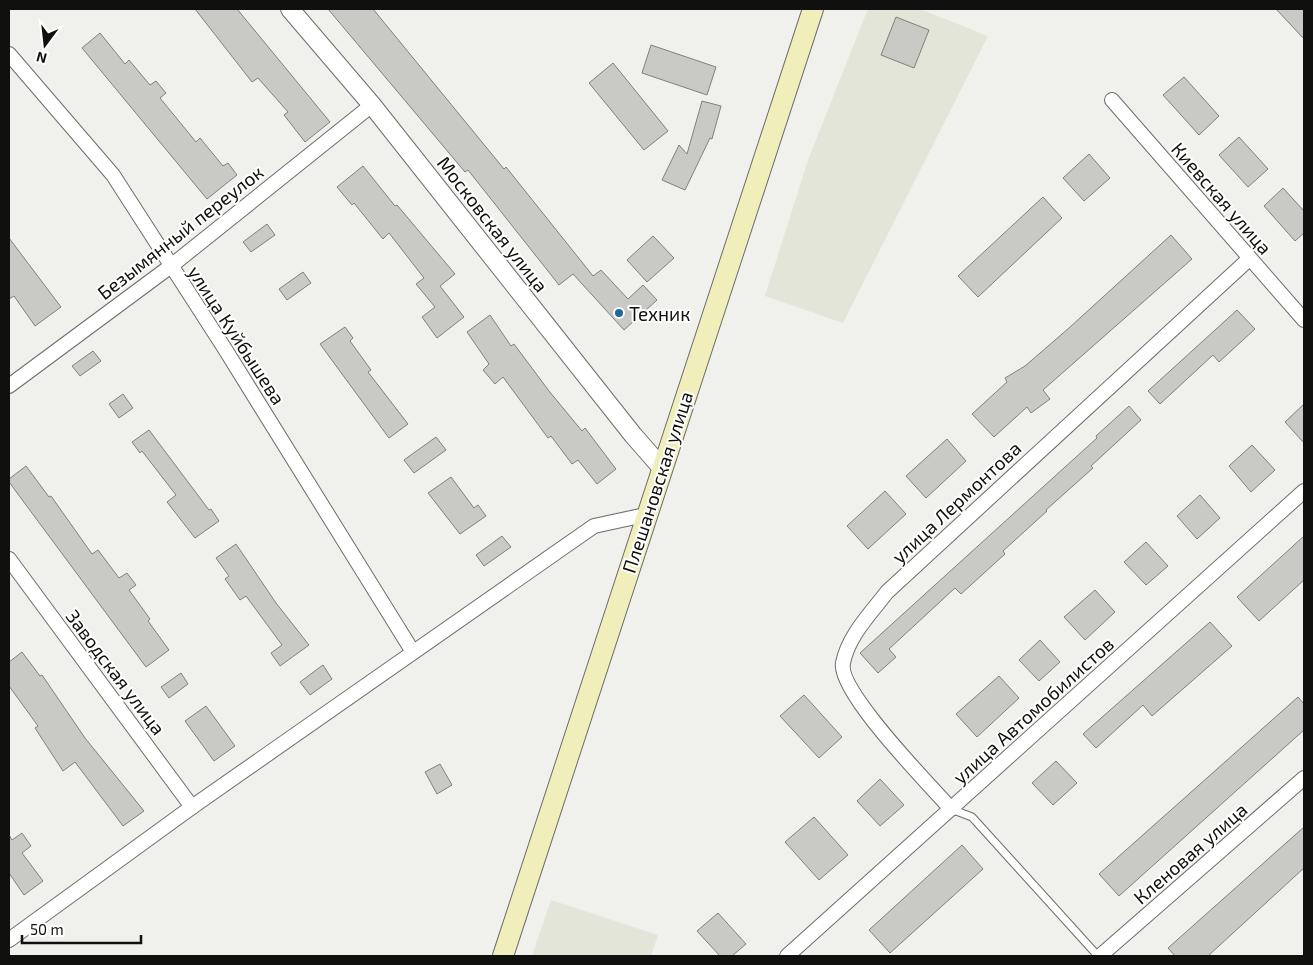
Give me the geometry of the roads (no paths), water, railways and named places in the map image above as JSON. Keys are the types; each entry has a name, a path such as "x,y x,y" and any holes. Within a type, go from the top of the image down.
{"main road":[{"name":"Плешановская улица","path":"503,956 645,515 813,9"}],"street":[{"name":"Московская улица","path":"290,9 372,105 627,427 661,467"},
{"name":"улица Куйбышева","path":"9,54 113,175 225,349 413,652"},
{"name":"Киевская улица","path":"1112,100 1304,320"},
{"name":"Безымянный переулок","path":"9,386 171,266 372,105"},
{"name":"улица Лермонтова","path":"951,808 869,716 846,680 842,665 848,645 887,592 1249,258"},
{"name":"улица Автомобилистов","path":"787,956 1304,491"},
{"path":"9,938 192,807 594,526 618,519 645,515"},
{"name":"Заводская улица","path":"9,559 192,807"},
{"name":"Кленовая улица","path":"1099,956 1304,778"}],"lane":[{"path":"951,808 972,817 1099,956"}],"place":[{"name":"Техник","path":"619,313"}]}
